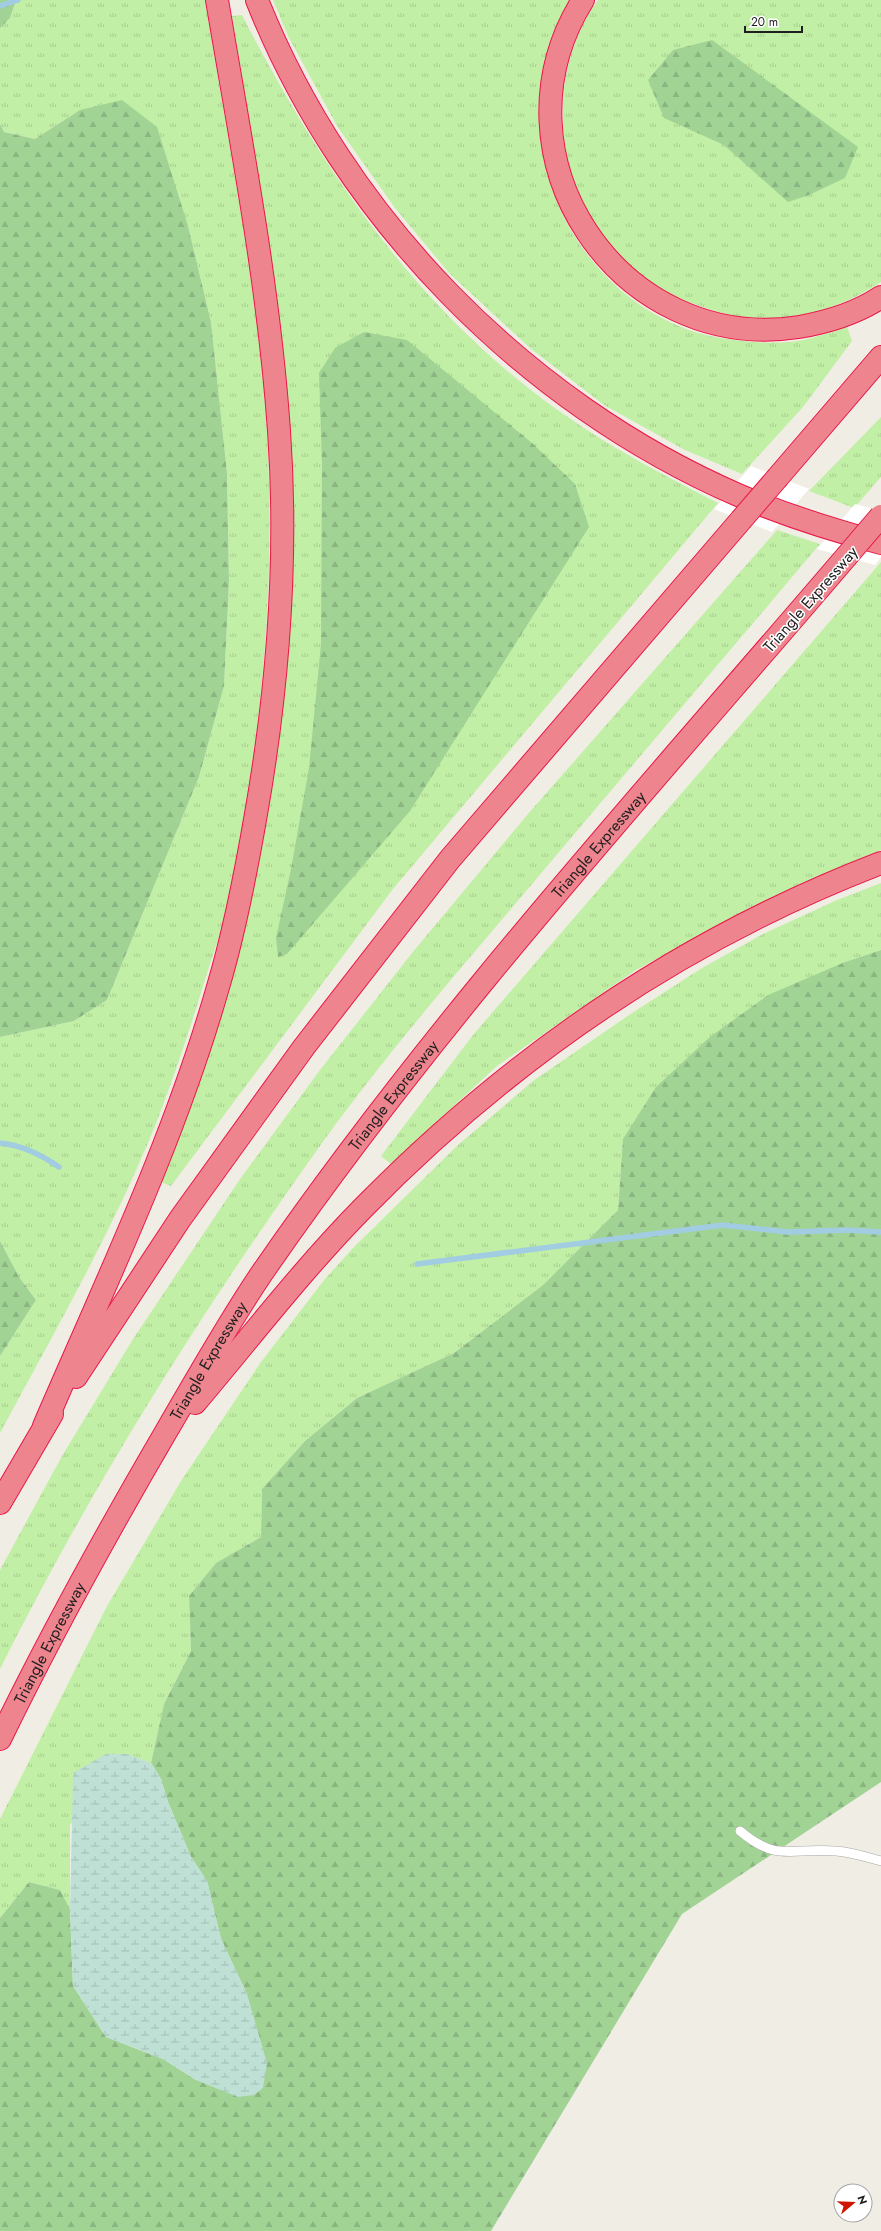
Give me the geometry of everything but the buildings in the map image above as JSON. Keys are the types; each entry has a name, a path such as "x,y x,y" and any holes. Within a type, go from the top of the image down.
{"highway":[{"path":"44,1426 150,1178 198,1051 219,986 236,920 249,856 270,726 280,594 282,488 279,433 260,257 217,0"},
{"path":"257,0 288,68 313,113 371,202 438,281 516,356 599,418 691,472 737,494 787,515 881,543"},
{"path":"584,0 571,24 555,71 551,121 553,146 564,188 577,217 590,238 623,275 659,301 687,315 710,322 754,329 785,329 828,321 881,297"},
{"path":"0,1503 44,1426 180,1219 304,1047 450,860 881,357"},
{"name":"Triangle Expressway","path":"0,1739 56,1628 156,1448 232,1319 261,1275 382,1107 512,946 881,516"},
{"path":"156,1448 324,1251 361,1210 433,1139 509,1075 593,1013 673,962 769,912 881,863"}],"lane":[{"path":"740,1831 756,1844 770,1851 836,1851 881,1861"}],"green space":[{"path":"0,0 16,0 10,18 0,28"},
{"path":"16,0 205,0 244,231 257,324 267,436 269,571 266,639 260,707 251,774 240,841 219,938 176,1068 155,1126 138,1166 82,1282 0,1433 0,1356 36,1300 19,1277 0,1241 0,1037 74,1021 107,1000 199,777 224,686 229,581 227,473 211,322 188,226 80,110 35,139 4,132 0,124 0,28 10,18"},
{"path":"273,0 569,0 553,39 541,83 540,128 547,173 563,215 586,253 617,286 653,313 695,332 720,338 749,342 778,343 809,339 847,327 852,341 803,407 742,474 685,450 604,405 530,348 449,273 395,208 337,126 288,36"},
{"path":"598,0 881,0 881,282 856,297 812,313 782,319 759,320 733,316 680,299 658,287 628,264 610,246 587,215 575,188 565,144 563,101 567,70 582,26"},
{"path":"242,15 274,75 308,133 345,189 384,243 428,294 474,341 525,386 598,437 631,457 718,503 393,889 171,1186 160,1182 196,1090 226,995 251,898 270,799 284,699 291,599 293,499 288,400 278,304 271,256 232,16"},
{"path":"712,40 858,147 845,178 809,195 788,202 724,145 664,118 648,80 673,50"},
{"path":"122,100 157,127 188,226 211,322 227,473 229,581 224,686 199,777 107,1000 74,1021 0,1037 0,124 4,132 35,139 80,110"},
{"path":"364,332 407,340 533,444 575,484 589,527 410,811 287,954 278,957 276,938 291,869 309,768 321,644 322,464 319,373 335,348"},
{"path":"881,417 881,477 854,508 809,491"},
{"path":"777,530 820,544 436,998 384,1061 334,1127 226,1282 145,1408 70,1538 0,1669 0,1570 62,1456 133,1339 240,1179 320,1070 412,953 528,814"},
{"path":"881,562 881,850 783,892 636,970 497,1066 391,1164 381,1156 473,1035"},
{"path":"881,883 881,950 845,962 623,1139 618,1210 543,1285 454,1353 357,1398 305,1441 262,1489 261,1537 216,1563 189,1596 191,1651 164,1704 151,1763 127,1754 70,1825 70,1909 60,1890 29,1882 0,1918 0,1819 107,1606 181,1481 261,1362 325,1279 354,1247 458,1145 533,1081 632,1013 702,968 763,934 837,900"},
{"path":"881,950 881,1782 682,1914 491,2231 0,2231 0,1918 29,1882 60,1890 70,1909 73,1986 106,2037 163,2059 196,2080 247,1994 221,1939 207,1881 191,1857 168,1802 161,1779 151,1763 164,1704 191,1651 189,1596 216,1563 261,1537 262,1489 305,1441 357,1398 454,1353 543,1285 618,1210 623,1139 656,1087 710,1037 768,995 845,962"},
{"path":"0,1241 19,1277 36,1300 0,1356"},
{"path":"106,1754 127,1754 151,1763 161,1779 168,1802 191,1857 207,1881 221,1939 247,1994 267,2063 263,2088 254,2095 238,2097 196,2080 163,2059 106,2037 73,1986 70,1909 73,1773"}],"pier":[{"path":"751,466 809,489 772,532 714,509"},
{"path":"855,504 881,511 881,557 875,565 817,549"}],"waterway":[{"path":"0,6 18,0"},
{"path":"0,1143 31,1151 59,1167"},
{"path":"417,1264 723,1225 788,1232 848,1230 881,1232"}]}
